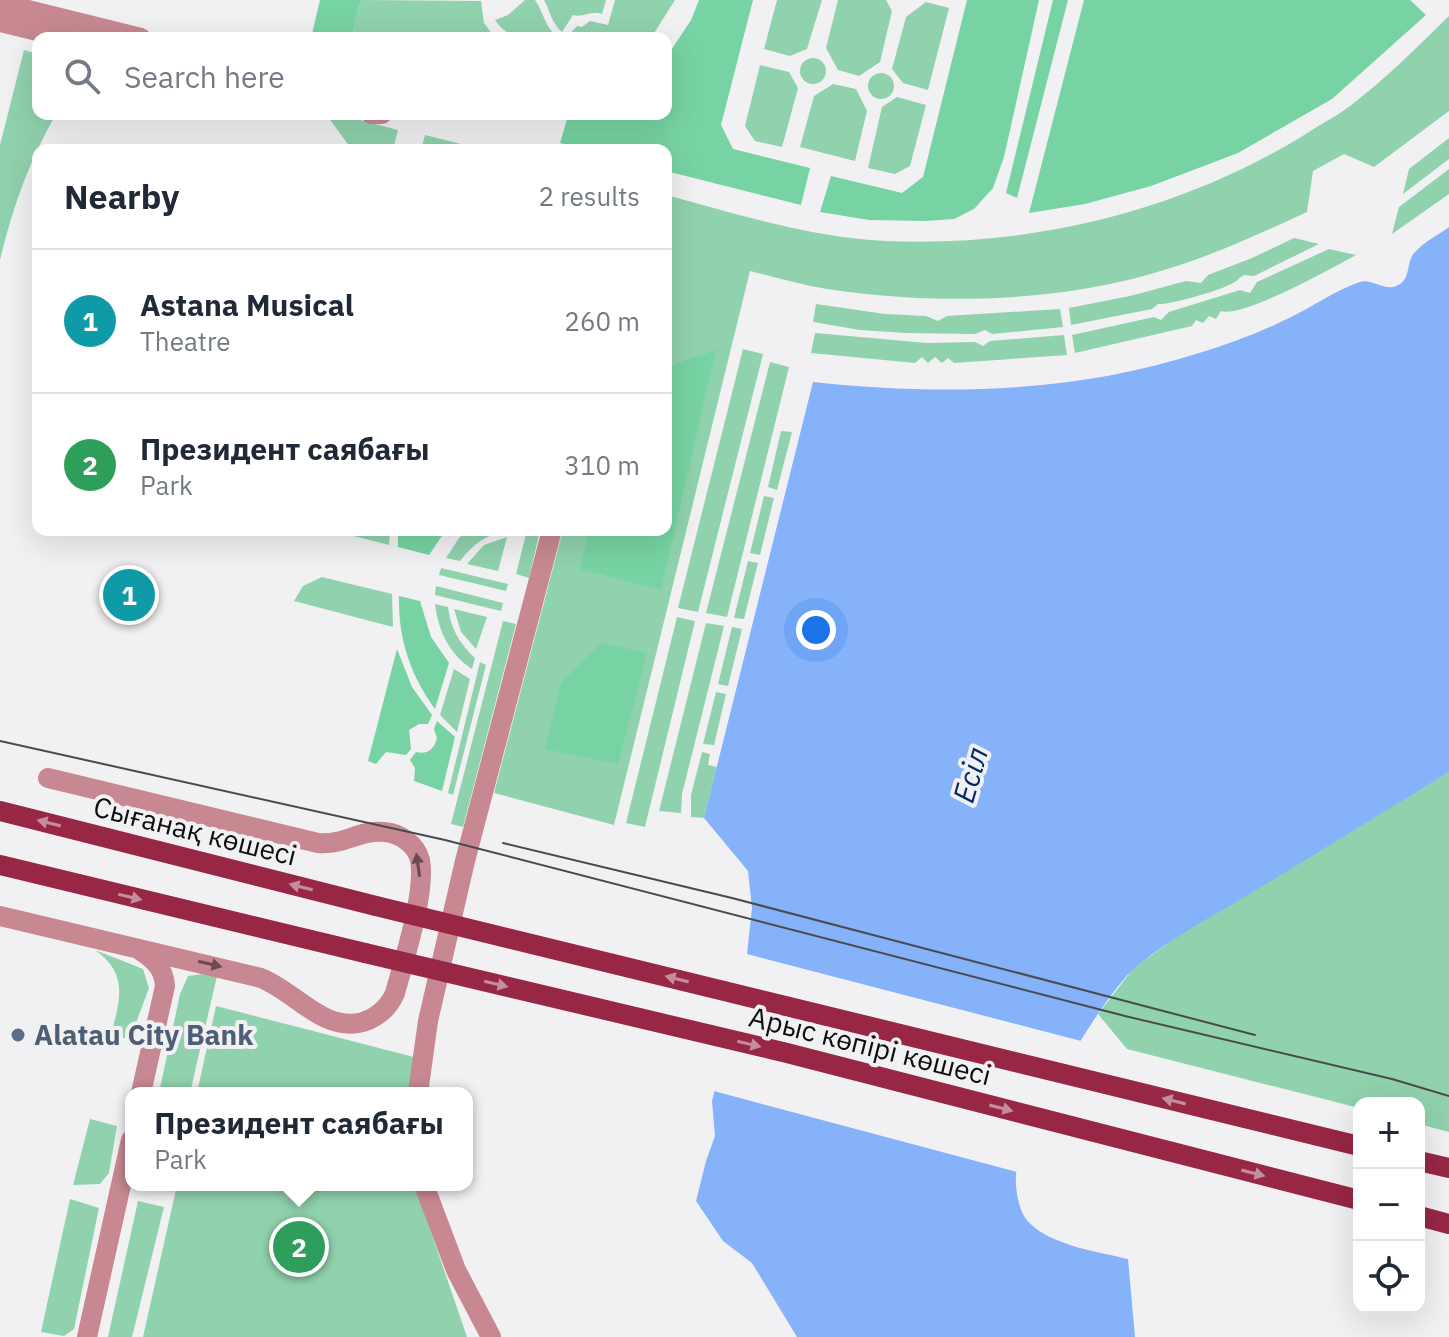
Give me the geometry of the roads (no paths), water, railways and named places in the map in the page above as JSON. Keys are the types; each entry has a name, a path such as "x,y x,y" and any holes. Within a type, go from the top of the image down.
{"main road":[{"name":"Сығанақ көшесі","path":"0,811 376,906"},
{"name":"Арыс көпірі көшесі","path":"0,865 787,1053 1353,1198"},
{"name":"Арыс көпірі көшесі","path":"376,906 1353,1145"},
{"path":"1425,1218 1449,1224"}],"street":[{"path":"0,3 117,32"},
{"path":"0,22 41,32"},
{"path":"419,1087 428,1021 465,861 550,536"},
{"path":"0,916 261,978 279,985 330,1021 357,1023 371,1019 391,1002 395,993 418,896 419,859 415,848 405,839 393,834 371,832 359,834 345,842 318,843 48,778"},
{"path":"134,947 159,965 165,986 142,1087"},
{"path":"87,1337 125,1167"},
{"path":"426,1191 456,1270 491,1337"}],"water":[{"name":"Есіл","path":"1449,227 1449,772 1193,927 1136,967 1104,1005 1085,1034 1047,1098 1021,1156 1016,1175 1017,1196 1024,1216 1032,1226 1057,1240 1128,1259 1135,1337 797,1337 752,1263 723,1241 696,1201 715,1136 712,1101 746,963 752,908 748,871 704,818 813,382 910,389 1008,388 1105,376 1152,366 1256,333 1360,282 1395,287 1406,277 1415,252"}],"tram line":[{"path":"0,741 445,840 1125,1016 1392,1079 1449,1096"},
{"path":"503,843 732,898 1255,1035"}],"place":[{"name":"Astana Musical","path":"129,595"},
{"name":"Alatau City Bank","path":"18,1035"},
{"name":"Президент саябағы","path":"299,1247"}]}
